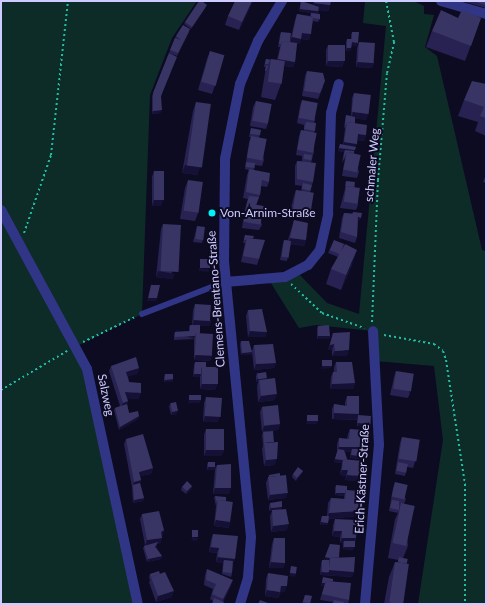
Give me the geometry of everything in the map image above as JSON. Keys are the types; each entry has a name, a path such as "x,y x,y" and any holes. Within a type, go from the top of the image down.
{"street":[{"name":"Clemens-Brentano-Straße","path":"240,604 248,577 251,537 225,282 223,191 233,113 252,54 282,1"},
{"path":"441,1 486,14"},
{"path":"225,282 285,277 308,265 323,242 328,214 331,113 339,84"},
{"name":"Salzweg","path":"1,210 87,369 138,604"},
{"name":"Erich-Kästner-Straße","path":"365,604 379,445 373,331"}],"lane":[{"path":"142,314 225,282"}],"path":[{"path":"19,245 51,155 68,1"},
{"name":"schmaler Weg","path":"373,331 371,288 378,180 387,73 394,42 386,1"},
{"path":"285,277 322,313 403,341 434,344 443,351 446,360 465,484 465,604"},
{"path":"1,390 74,347 142,314"}],"green space":[{"path":"1,1 197,1 172,38 150,95 142,314 75,347 82,356 138,604 1,604"},
{"path":"365,1 413,1 424,6 424,14 434,15 425,47 437,56 482,250 486,251 486,604 418,604 443,440 434,366 375,361 372,331 316,325 299,328 269,280 297,272 327,303 359,314 386,26 363,23"}],"building":[{"path":"199,1 202,1 207,5 192,27 185,22"},
{"path":"235,1 252,1 242,22 228,16"},
{"path":"301,1 319,7 318,11 300,9"},
{"path":"315,1 331,1 330,5 314,3"},
{"path":"472,1 486,1 486,5"},
{"path":"441,10 458,18 462,10 481,18 471,46 432,31"},
{"path":"311,13 320,14 320,19 313,18"},
{"path":"297,14 313,17 311,34 302,33 301,39 292,37"},
{"path":"183,25 190,29 178,53 170,50 175,38 181,40 176,36"},
{"path":"281,32 291,33 290,42 282,41 281,44 279,44"},
{"path":"352,32 359,32 358,43 352,42 351,48 347,48 347,39 352,39"},
{"path":"282,41 297,43 295,62 278,59"},
{"path":"359,42 375,43 374,63 358,62"},
{"path":"328,45 345,45 345,61 328,61"},
{"path":"210,51 224,55 216,86 201,82"},
{"path":"169,53 177,57 161,96 162,110 153,111 153,93"},
{"path":"266,59 270,60 268,64 265,64"},
{"path":"271,59 285,61 282,84 268,82"},
{"path":"307,71 323,73 325,81 320,93 304,91"},
{"path":"472,81 486,84 486,118 480,116 484,107 464,100"},
{"path":"354,93 371,95 369,114 352,112"},
{"path":"302,100 318,103 314,121 299,118"},
{"path":"256,101 272,104 268,124 252,121"},
{"path":"196,102 211,104 202,167 187,165"},
{"path":"346,115 355,117 355,123 347,122 345,125"},
{"path":"306,122 316,123 315,131 304,129"},
{"path":"347,122 367,125 366,135 358,134 357,144 344,142"},
{"path":"251,128 261,130 260,135 250,134"},
{"path":"301,130 317,133 313,153 297,150"},
{"path":"251,136 267,139 263,161 247,158"},
{"path":"340,144 356,147 355,150 339,148"},
{"path":"345,150 354,151 354,153 347,152 343,160"},
{"path":"347,152 361,155 357,173 343,170"},
{"path":"304,154 312,155 311,160 303,159"},
{"path":"297,161 316,163 313,182 297,179"},
{"path":"246,162 255,163 254,168 245,167"},
{"path":"249,169 270,173 269,182 262,180 260,195 246,192"},
{"path":"154,171 164,171 164,200 154,200"},
{"path":"188,180 203,182 199,213 184,211"},
{"path":"346,181 355,182 354,187 345,186"},
{"path":"303,183 312,185 310,191 302,189"},
{"path":"346,186 360,188 358,204 344,202"},
{"path":"296,190 314,193 310,214 293,211"},
{"path":"249,196 259,197 256,205 247,203 246,206"},
{"path":"247,203 264,206 260,225 244,222"},
{"path":"353,212 362,213 361,218 358,217 358,214 353,214"},
{"path":"344,213 358,214 357,237 341,232"},
{"path":"294,220 308,223 306,240 290,238"},
{"path":"163,224 181,225 179,272 161,271"},
{"path":"197,226 205,227 203,240 195,239"},
{"path":"245,235 254,236 253,238 247,238 244,240"},
{"path":"247,238 265,240 259,259 243,256"},
{"path":"284,240 291,241 289,258 282,257"},
{"path":"334,240 344,244 340,254 330,250"},
{"path":"345,244 357,250 346,275 331,269"},
{"path":"200,259 210,259 210,268 200,268"},
{"path":"151,285 160,285 157,298 148,298"},
{"path":"195,304 211,305 210,321 194,320"},
{"path":"262,309 267,332 250,331 248,310"},
{"path":"190,325 200,325 200,333 196,333 195,336 175,337 175,332 190,331"},
{"path":"329,325 330,336 318,336 318,326"},
{"path":"350,332 349,350 335,351 334,344 330,345 333,333"},
{"path":"196,333 213,334 212,356 195,355"},
{"path":"241,341 249,341 252,352 242,353"},
{"path":"273,344 276,363 256,364 254,345"},
{"path":"136,357 139,368 126,372 129,382 141,383 141,393 125,392 128,401 123,403 111,366"},
{"path":"322,360 332,360 332,366 322,366"},
{"path":"195,362 206,362 206,367 202,367 201,369 201,374 194,374"},
{"path":"336,362 352,362 355,383 332,384 333,372 337,372"},
{"path":"202,367 218,367 218,384 202,384"},
{"path":"396,371 414,374 411,392 393,389"},
{"path":"266,372 267,378 258,379 257,373"},
{"path":"165,374 173,374 173,379 165,380"},
{"path":"275,378 277,394 261,396 259,380"},
{"path":"189,395 201,395 201,400 189,400"},
{"path":"347,396 359,396 359,414 334,413 334,404 347,406"},
{"path":"206,397 222,398 221,417 205,416"},
{"path":"176,402 178,411 172,412 170,403"},
{"path":"127,404 129,413 138,411 139,416 120,427 115,408"},
{"path":"278,405 280,424 264,426 262,407"},
{"path":"307,415 318,415 318,421 307,421"},
{"path":"358,415 371,416 370,424 357,423"},
{"path":"206,429 224,429 224,450 206,450"},
{"path":"350,429 363,430 363,447 339,447 339,438 349,439"},
{"path":"273,431 274,442 264,443 263,432"},
{"path":"143,434 153,468 139,472 141,480 134,482 126,439"},
{"path":"402,437 420,440 416,462 399,459"},
{"path":"278,442 277,459 266,460 264,443"},
{"path":"338,449 344,450 347,459 335,459"},
{"path":"352,449 361,449 360,456 351,455"},
{"path":"343,459 362,461 361,476 347,475 348,470 342,470"},
{"path":"208,462 215,462 215,467 208,467"},
{"path":"398,462 408,464 406,473 396,471"},
{"path":"231,464 231,488 215,488 217,465"},
{"path":"298,467 303,471 297,478 293,474"},
{"path":"280,473 280,476 269,477 269,475"},
{"path":"286,475 288,493 270,495 268,477"},
{"path":"187,481 192,486 187,491 182,487"},
{"path":"395,482 408,485 404,500 392,497"},
{"path":"140,483 144,498 134,500 133,485"},
{"path":"336,485 347,486 347,490 345,493 336,493"},
{"path":"346,490 360,491 358,511 329,513 331,498 345,499"},
{"path":"215,496 226,497 226,501 218,500 217,503"},
{"path":"218,500 233,502 230,522 215,520"},
{"path":"392,500 399,501 399,510 390,508"},
{"path":"282,501 282,507 271,508 270,503"},
{"path":"401,503 415,506 406,546 392,543"},
{"path":"286,509 289,524 273,526 272,510"},
{"path":"159,511 164,530 161,532 162,538 147,540 142,514"},
{"path":"322,516 329,516 328,523 321,522"},
{"path":"335,519 357,520 356,538 342,538 342,531 334,531"},
{"path":"192,530 198,530 198,537 192,537"},
{"path":"213,534 238,536 235,559 218,557 219,548 211,547"},
{"path":"274,538 285,538 285,563 271,562"},
{"path":"344,541 355,541 355,547 344,547"},
{"path":"158,542 155,547 162,556 148,559 144,546"},
{"path":"330,544 340,545 339,557 325,557"},
{"path":"355,557 354,572 329,570 330,558"},
{"path":"399,557 408,559 407,564 398,562"},
{"path":"224,560 233,561 232,573 223,572"},
{"path":"322,560 329,560 329,572 322,572"},
{"path":"395,562 409,564 403,604 389,603"},
{"path":"291,566 297,567 296,574 290,573"},
{"path":"207,569 233,580 223,599 212,594 216,584 206,580"},
{"path":"159,571 160,574 151,578 150,574"},
{"path":"165,572 174,591 158,596 151,577"},
{"path":"268,573 288,576 287,586 281,586 280,592 267,590"},
{"path":"323,577 333,579 333,581 326,581 325,583 322,583"},
{"path":"326,581 351,583 349,600 322,594"},
{"path":"305,595 312,596 310,603 303,602"},
{"path":"214,598 224,602 223,604 212,604"},
{"path":"260,600 268,603 268,604 258,604"},
{"path":"334,600 344,602 344,604 333,604"}],"place":[{"name":"Von-Arnim-Straße","path":"212,213"}]}
